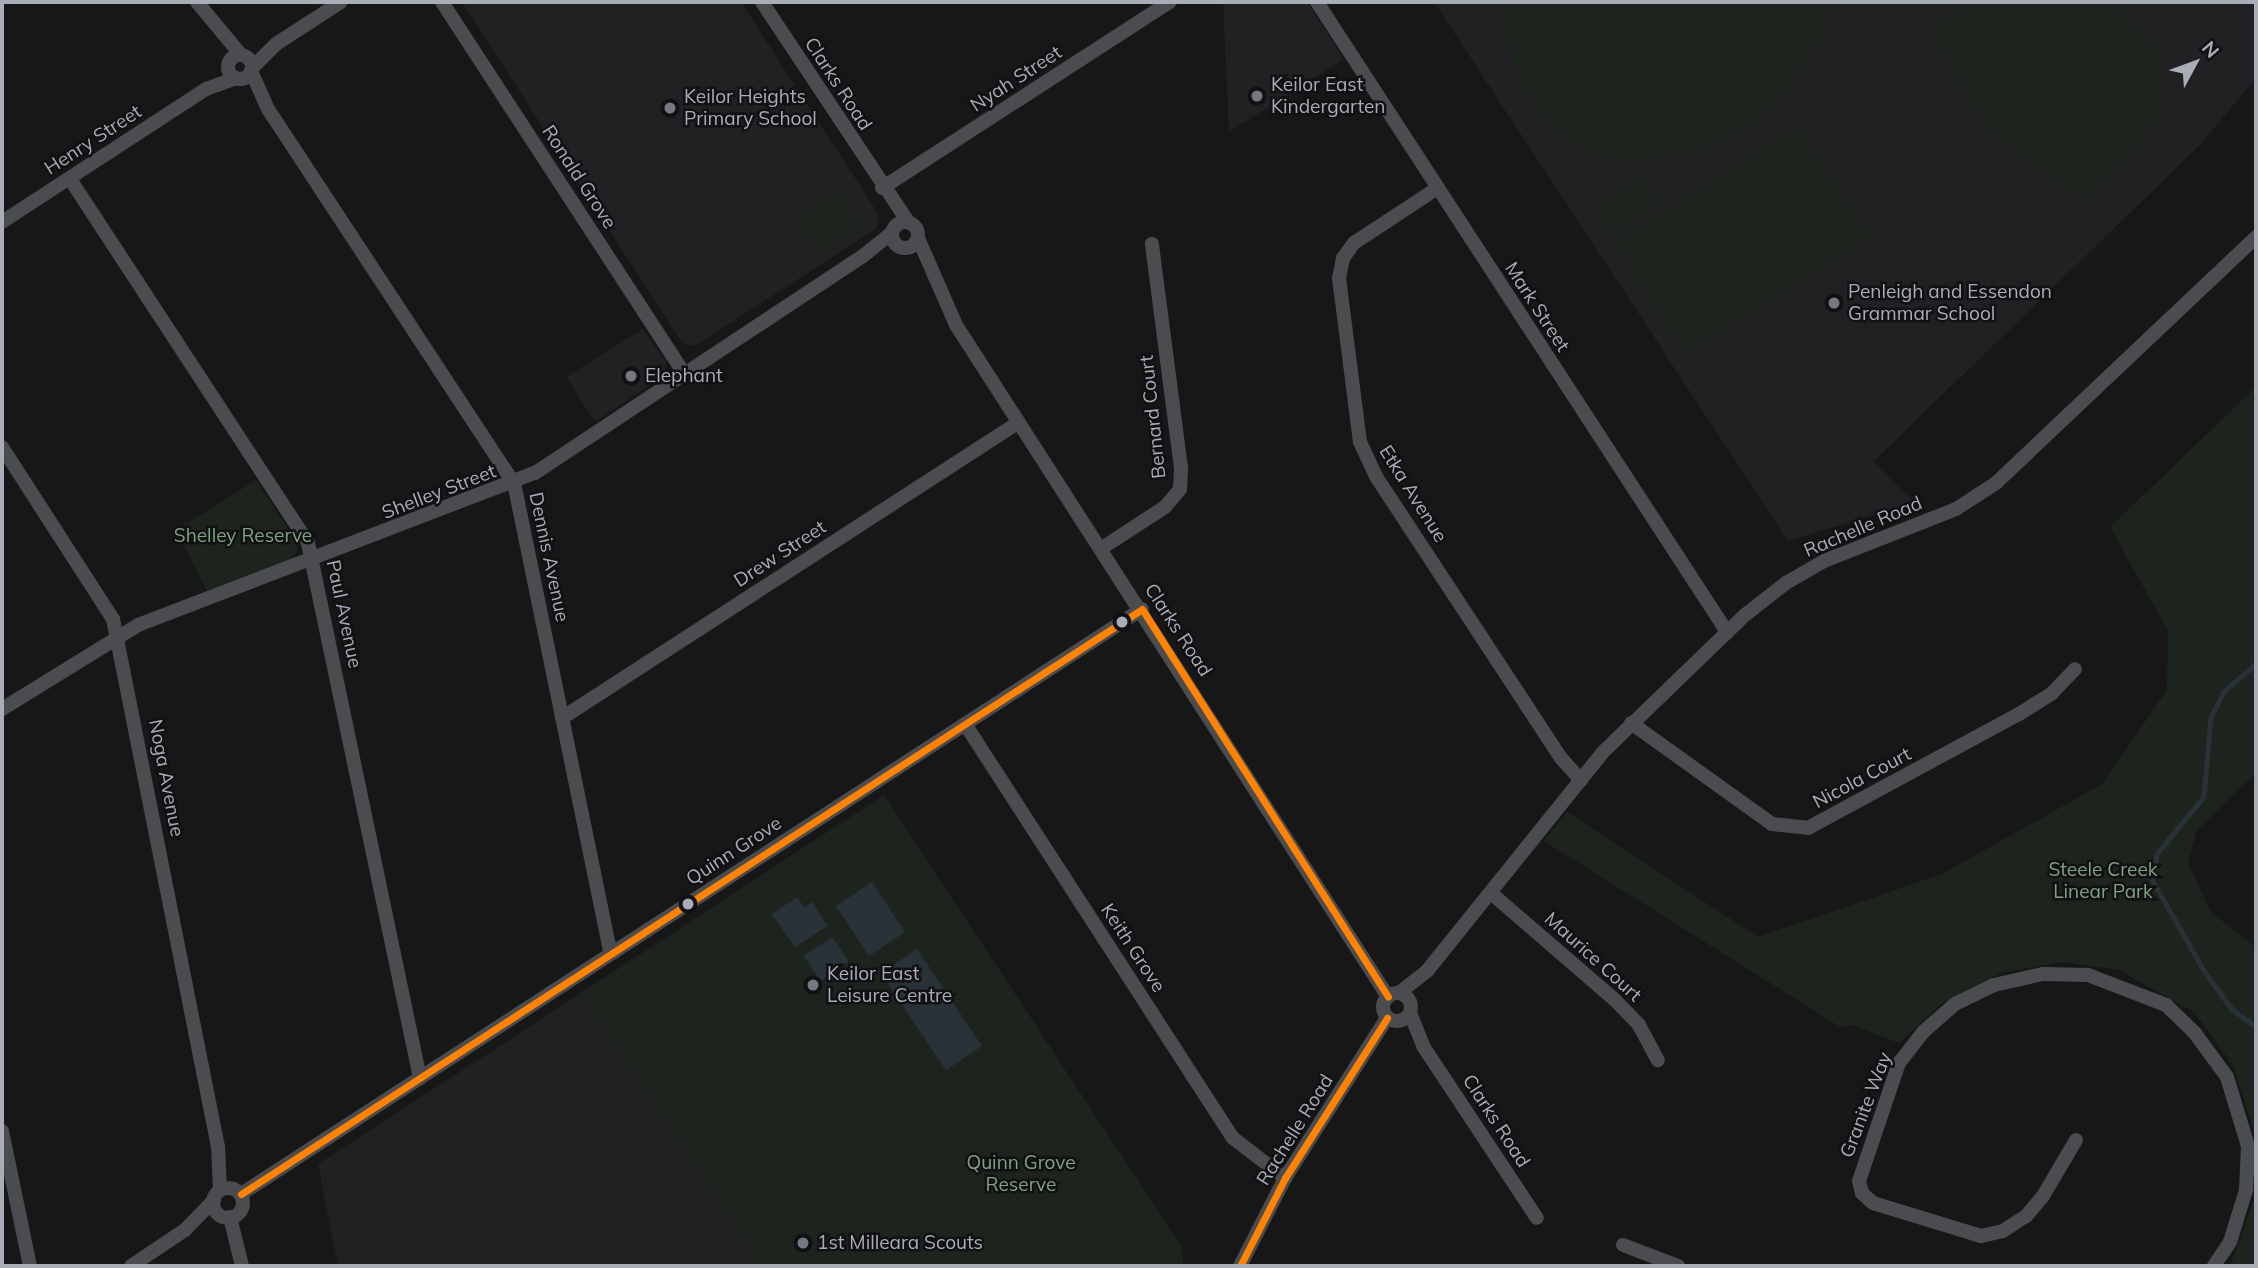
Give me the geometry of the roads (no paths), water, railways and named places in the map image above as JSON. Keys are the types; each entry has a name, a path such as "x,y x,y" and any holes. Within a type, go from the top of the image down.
{"street":[{"name":"Dennis Avenue","path":"197,2 514,483 611,954"},
{"name":"Henry Street","path":"2,222 341,2"},
{"name":"Ronald Grove","path":"442,2 684,373"},
{"name":"Nyah Street","path":"882,188 1170,2"},
{"name":"Mark Street","path":"1317,2 1436,189 1727,632"},
{"name":"Clarks Road","path":"765,3 882,188 918,238 936,285 956,325 1402,1001 1423,1046 1537,1218"},
{"name":"Paul Avenue","path":"69,178 308,543 314,561 420,1078"},
{"name":"Clarks Road","path":"882,188 892,230 901,248 936,285"},
{"name":"Etka Avenue","path":"1436,189 1354,243 1343,258 1339,278 1360,442 1377,478 1561,758 1581,780"},
{"path":"892,230 909,223"},
{"name":"Shelley Street","path":"2,709 117,636 514,483 863,256 892,230"},
{"name":"Rachelle Road","path":"1402,1001 1581,780 1631,723 1727,632 1786,583 1819,564 1956,509 1996,483 2256,237"},
{"path":"901,248 918,238"},
{"name":"Bernard Court","path":"1102,548 1165,508 1180,489 1181,468 1152,244"},
{"name":"Shelley Street","path":"863,256 901,248"},
{"name":"Drew Street","path":"562,718 1019,422"},
{"name":"Noga Avenue","path":"2,447 6,464 113,619 227,1193"},
{"name":"Quinn Grove","path":"131,1266 185,1230 227,1193 420,1078 1142,609"},
{"name":"Nicola Court","path":"1631,723 1772,824 1808,828 2019,714 2052,693 2074,669"},
{"name":"Keith Grove","path":"965,724 1233,1138 1285,1178"},
{"name":"Maurice Court","path":"1491,893 1615,1000 1639,1025 1658,1060"},
{"name":"Granite Way","path":"2076,1139 2043,1196 2026,1216 2003,1231 1981,1236 1873,1203 1862,1194 1859,1181 1899,1063 1923,1032 1955,1004 1994,985 2043,974 2088,975 2166,1005 2194,1032 2227,1077 2248,1146 2246,1190 2230,1242 2214,1266"},
{"path":"1402,1001 1392,1019 1383,1010 1402,1001"},
{"name":"Clarks Road","path":"1392,1019 1423,1046"},
{"name":"Rachelle Road","path":"1240,1266 1285,1178 1392,1019"},
{"path":"2,1131 30,1266"},
{"path":"226,1217 242,1209 227,1193"},
{"path":"227,1193 226,1217 242,1266"},
{"name":"Quinn Grove","path":"185,1230 226,1217"},
{"path":"1623,1245 1678,1266"}],"waterway":[{"path":"2256,664 2224,692 2211,717 2204,797 2157,854 2153,881 2205,972 2232,1009 2256,1027"}],"place":[{"name":"Keilor East Kindergarten","path":"1257,96"},
{"name":"Keilor Heights Primary School","path":"670,108"},
{"name":"Penleigh and Essendon Grammar School","path":"1834,303"},
{"name":"Elephant","path":"631,376"},
{"name":"Keilor East Leisure Centre","path":"813,985"},
{"name":"1st Milleara Scouts","path":"803,1243"}],"park label":[{"name":"Shelley Reserve","path":"243,536"},
{"name":"Steele Creek Linear Park","path":"2103,881"},
{"name":"Quinn Grove Reserve","path":"1021,1174"}]}
